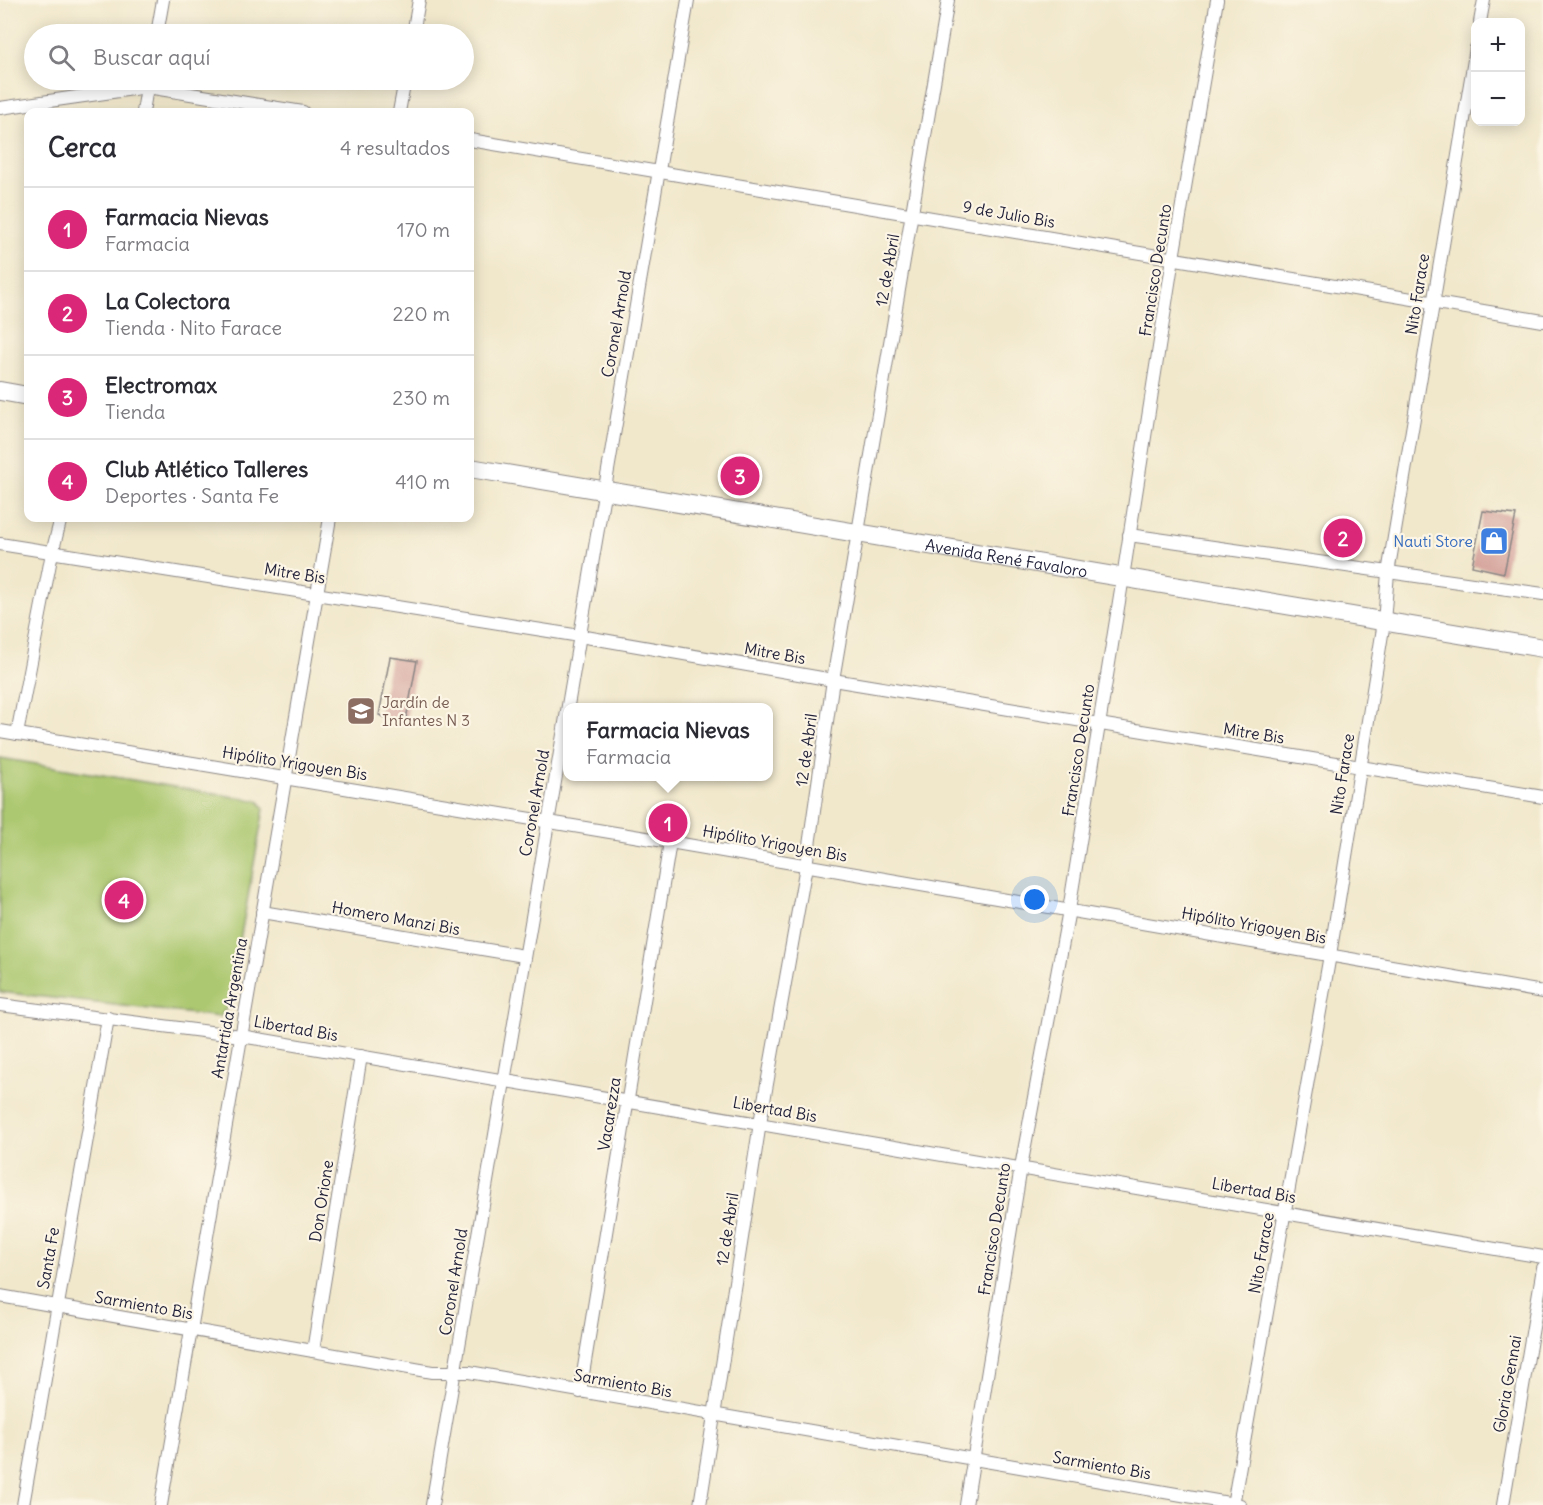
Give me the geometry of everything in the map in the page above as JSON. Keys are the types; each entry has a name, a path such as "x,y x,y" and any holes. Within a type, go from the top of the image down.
{"main road":[{"path":"0,392 24,395"},
{"name":"Avenida René Favaloro","path":"474,469 1543,648"}],"street":[{"path":"159,24 163,0"},
{"path":"415,24 419,0"},
{"name":"Coronel Arnold","path":"568,703 688,0"},
{"name":"12 de Abril","path":"700,1505 716,1415 760,1123 806,866 833,680 948,0"},
{"name":"Francisco Decunto","path":"966,1505 1021,1167 1069,910 1124,577 1173,258 1217,0"},
{"path":"1481,18 1484,0"},
{"name":"Nito Farace","path":"1236,1505 1284,1212 1330,955 1384,622 1388,573 1472,72"},
{"path":"0,108 107,90"},
{"path":"144,108 147,90"},
{"path":"185,90 282,108"},
{"path":"400,108 403,90"},
{"name":"9 de Julio Bis","path":"474,141 1543,321"},
{"path":"17,734 60,522"},
{"name":"Antartida Argentina","path":"161,1505 329,522"},
{"path":"1129,536 1543,594"},
{"name":"Mitre Bis","path":"0,544 580,636 1543,797"},
{"name":"Hipólito Yrigoyen Bis","path":"0,731 548,821 1543,992"},
{"name":"Coronel Arnold","path":"432,1505 563,734"},
{"name":"Vacarezza","path":"580,1392 670,842"},
{"name":"Homero Manzi Bis","path":"262,912 524,956"},
{"name":"Libertad Bis","path":"0,1005 241,1036 1543,1257"},
{"name":"Santa Fe","path":"23,1505 108,1018"},
{"name":"Don Orione","path":"313,1351 361,1056"},
{"name":"Gloria Gennai","path":"1503,1505 1543,1268"},
{"name":"Sarmiento Bis","path":"0,1296 432,1372 469,1372 1236,1505"}],"green space":[{"path":"0,758 259,801 264,809 228,1006 220,1017 0,992"}],"building":[{"name":"Nauti Store","path":"1483,511 1516,515 1504,573 1472,566"},
{"path":"390,657 417,661 405,725 379,715"}],"place":[{"name":"Electromax","path":"740,476"},
{"name":"La Colectora","path":"1343,538"},
{"name":"Nauti Store","path":"1494,541"},
{"name":"Jardín de Infantes N 3","path":"361,711"},
{"name":"Farmacia Nievas","path":"668,823"},
{"name":"Club Atlético Talleres","path":"124,900"}]}
